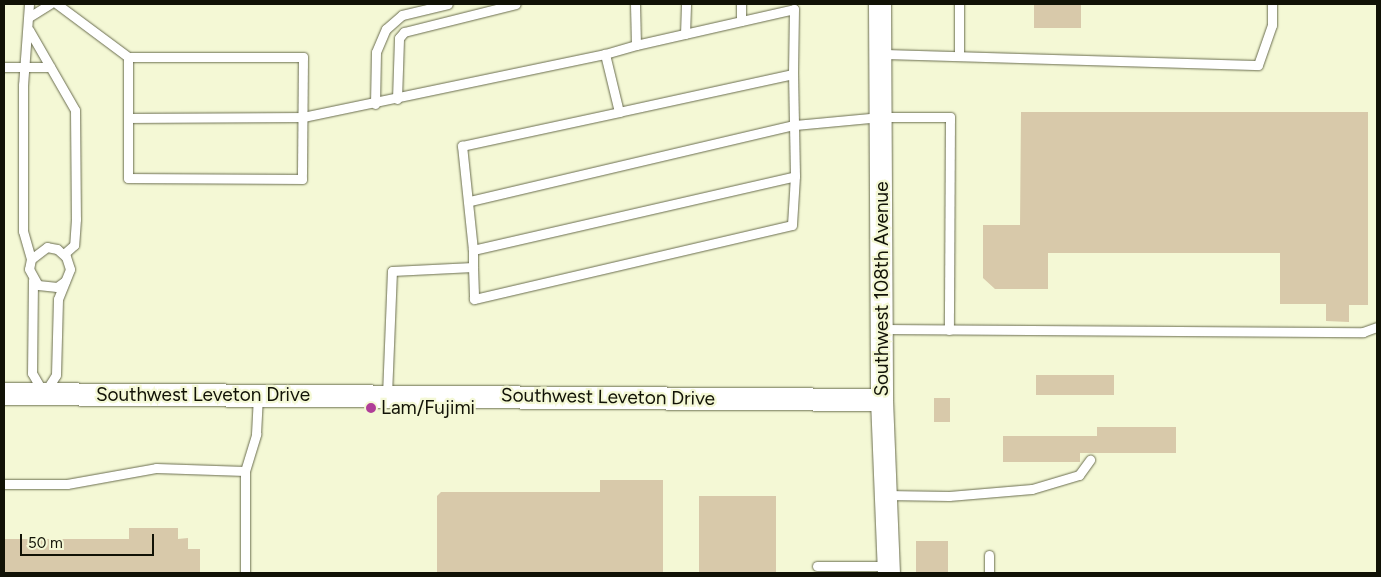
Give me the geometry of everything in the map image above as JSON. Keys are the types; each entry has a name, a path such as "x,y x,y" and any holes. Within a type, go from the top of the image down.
{"street":[{"name":"Southwest 108th Avenue","path":"880,4 882,400 889,569"},
{"name":"Southwest Leveton Drive","path":"4,394 387,395 882,400"}],"lane":[{"path":"29,4 29,30 25,67 23,231 31,259 29,268 33,280 32,373 44,394 56,374 57,313 70,268 64,254 47,248 31,259"},
{"path":"29,17 50,4"},
{"path":"57,4 128,57 303,57 302,179 128,178 128,57"},
{"path":"375,104 376,52 386,29 402,15 448,4"},
{"path":"397,99 398,38 404,32 516,4"},
{"path":"635,4 636,45"},
{"path":"686,4 686,34"},
{"path":"741,4 741,21"},
{"path":"959,4 959,56"},
{"path":"881,54 1258,65 1272,25 1272,4"},
{"path":"128,118 302,118 605,54 794,6 795,176 792,225 474,298 470,201 462,146 793,74"},
{"path":"29,30 75,110 74,245 64,254"},
{"path":"605,54 619,112"},
{"path":"4,66 50,67"},
{"path":"470,201 795,125 881,117 950,118 949,330"},
{"path":"472,250 795,176"},
{"path":"387,395 392,271 473,267"},
{"path":"33,280 48,288 57,287 65,281"},
{"path":"882,329 1363,332 1377,327"},
{"path":"245,573 245,471 256,434 258,395"},
{"path":"886,495 949,496 1032,489 1080,474 1090,460"},
{"path":"4,484 67,484 156,468 245,471"},
{"path":"989,555 989,573"},
{"path":"817,566 889,569"}],"building":[{"path":"1034,4 1081,4 1081,28 1034,28"},
{"path":"1021,112 1368,112 1368,305 1349,305 1349,322 1326,321 1326,304 1280,304 1280,253 1048,253 1048,289 995,289 983,278 983,225 1020,225"},
{"path":"1036,375 1114,375 1114,395 1036,395"},
{"path":"934,398 950,398 950,422 934,422"},
{"path":"1097,427 1176,427 1176,453 1080,453 1080,462 1003,462 1003,436 1097,436"},
{"path":"600,480 663,480 663,573 437,573 437,496 441,492 600,492"},
{"path":"699,496 776,496 776,573 699,573"},
{"path":"129,528 178,528 178,539 188,538 188,549 200,549 200,573 4,573 4,539 129,539"},
{"path":"916,541 948,541 948,573 916,573"}],"place":[{"name":"Lam/Fujimi","path":"371,408"}]}
